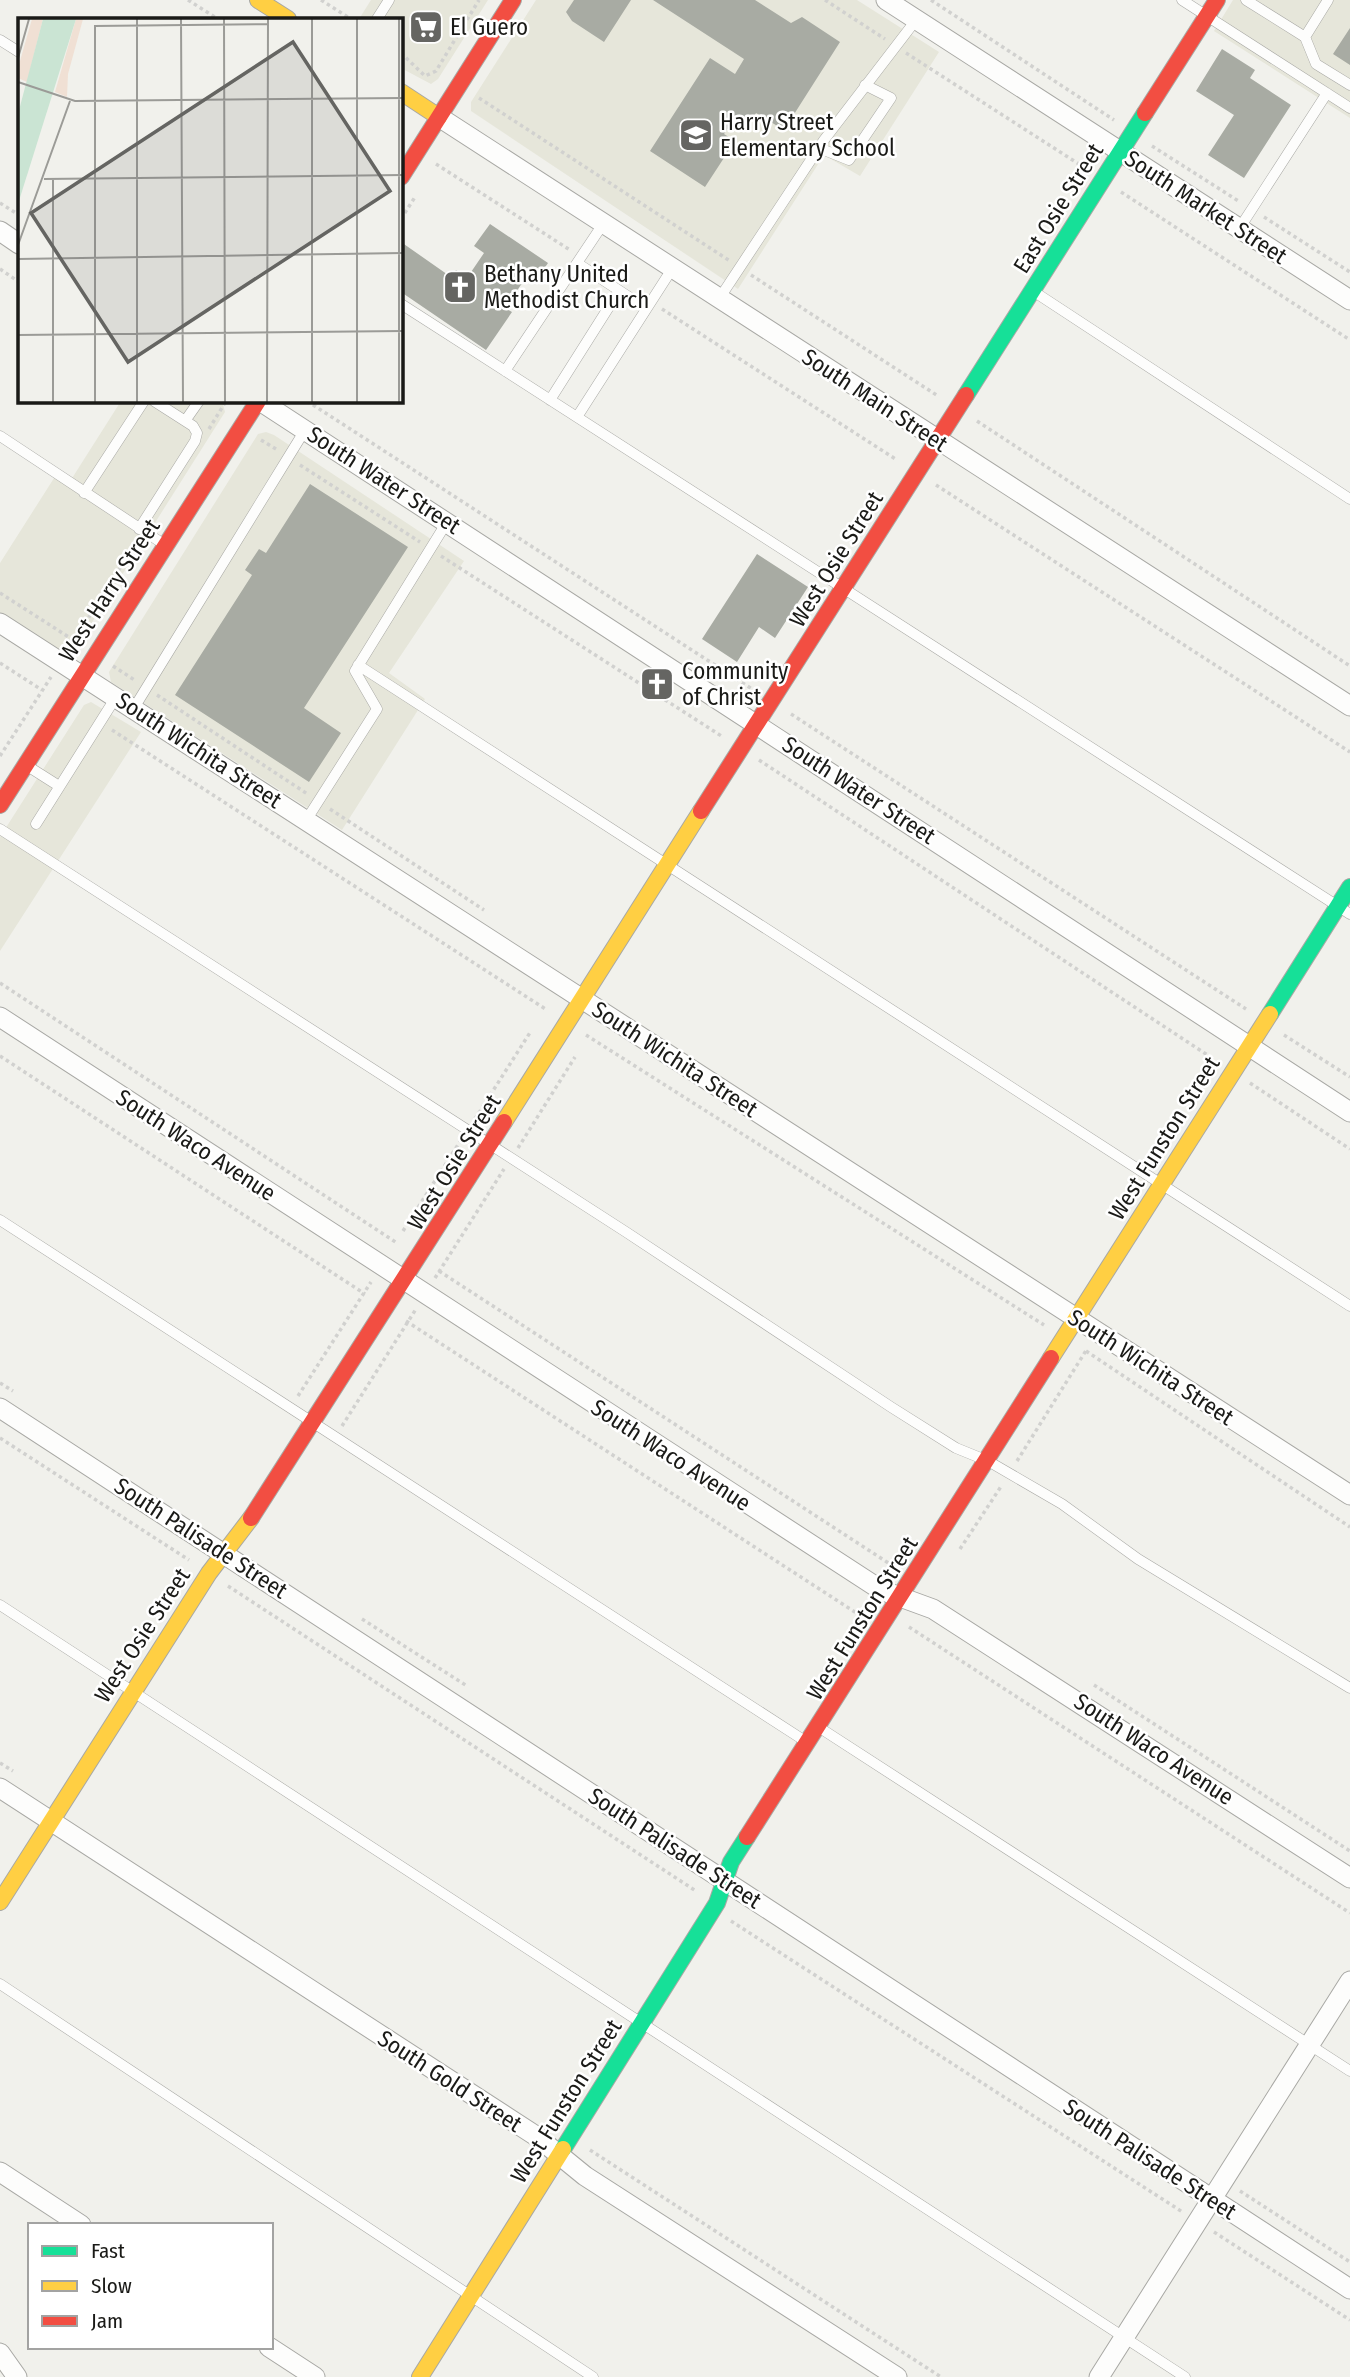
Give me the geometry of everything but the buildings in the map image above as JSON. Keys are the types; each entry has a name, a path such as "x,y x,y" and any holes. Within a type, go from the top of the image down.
{"street":[{"path":"258,0 286,18"},
{"path":"402,175 513,0"},
{"name":"South Market Street","path":"886,0 1350,300"},
{"name":"East Osie Street","path":"938,441 1217,0"},
{"name":"South Main Street","path":"402,93 1350,706"},
{"path":"0,232 18,243"},
{"name":"West Harry Street","path":"0,805 258,402"},
{"name":"South Water Street","path":"261,402 759,724 1350,1112"},
{"name":"West Osie Street","path":"0,1902 209,1573 238,1539 420,1258 938,441"},
{"name":"South Wichita Street","path":"0,623 1350,1495"},
{"name":"West Funston Street","path":"420,2377 715,1906 731,1862 902,1597 1264,1022 1344,910 1350,887"},
{"name":"South Waco Avenue","path":"0,1017 881,1590 933,1609 1350,1878"},
{"name":"South Palisade Street","path":"0,1408 1350,2289"},
{"name":"South Gold Street","path":"0,1788 536,2136 585,2176 897,2377"},
{"path":"1099,2377 1350,1981"},
{"path":"0,2172 78,2223"},
{"path":"273,2349 315,2377"},
{"path":"0,2353 17,2377"}],"lane":[{"path":"378,18 388,0"},
{"path":"1182,0 1350,108"},
{"path":"1246,0 1305,37 1316,64 1350,85"},
{"path":"1305,37 1328,0"},
{"path":"719,299 819,148 916,20"},
{"path":"0,40 18,51"},
{"path":"819,148 849,160 891,98 865,85"},
{"path":"1239,229 1327,93"},
{"path":"505,371 603,224"},
{"path":"579,260 620,291 648,305"},
{"path":"576,417 672,269"},
{"path":"550,400 620,291"},
{"path":"1033,291 1350,499"},
{"path":"402,305 843,591 1344,910"},
{"path":"84,493 143,402"},
{"path":"141,530 195,441 197,433 186,421 156,402"},
{"path":"186,421 198,402"},
{"path":"134,708 305,430"},
{"path":"0,436 165,546"},
{"path":"307,819 377,709 355,671 447,521"},
{"path":"358,665 1350,1306"},
{"path":"36,824 116,697"},
{"path":"26,764 59,786"},
{"path":"0,829 397,1084 490,1147 615,1224 956,1448 988,1461 1062,1504 1138,1559 1350,1688"},
{"path":"0,1220 809,1743"},
{"path":"0,1605 1185,2377"},
{"path":"819,1727 883,1765 1350,2071"},
{"path":"0,1984 593,2377"}],"path":[{"path":"188,0 216,18"},
{"path":"321,0 349,18"},
{"path":"402,53 425,76 436,71 479,0"},
{"path":"479,98 1350,666"},
{"path":"436,164 579,260"},
{"path":"0,203 18,214"},
{"path":"0,269 18,281"},
{"path":"648,305 918,473 1350,752"},
{"path":"205,434 225,402"},
{"path":"309,402 1350,1077"},
{"path":"210,407 743,749 1350,1149"},
{"path":"0,757 141,530"},
{"path":"0,593 131,677"},
{"path":"0,663 42,690"},
{"path":"100,722 569,1024 1065,1338 1350,1527"},
{"path":"0,983 895,1567"},
{"path":"0,1056 867,1620 911,1627 1350,1913"},
{"path":"0,1438 715,1906 730,1920 1350,2320"},
{"path":"1094,1685 1350,1851"}],"shaded area":[{"path":"371,0 488,0 438,79 431,84 402,69 402,18 360,18"},
{"name":"Harry Street Elementary School","path":"536,0 857,0 939,52 860,176 824,155 738,289 471,111 471,102"},
{"path":"1233,0 1350,0 1350,118 1214,31"},
{"path":"120,402 222,402 225,412 79,643 69,651 60,651 0,613 0,563 56,475 69,483"},
{"path":"266,432 464,561 389,673 425,699 342,830 111,682 109,672 258,434"},
{"path":"91,702 141,732 0,951 0,837 84,705"}],"traffic: fast":[{"path":"966,395 1145,113"},
{"path":"1270,1014 1350,887"},
{"path":"563,2149 717,1903 731,1862 747,1837"}],"traffic: slow":[{"path":"258,0 286,18"},
{"path":"402,93 439,117"},
{"path":"504,1122 701,811"},
{"path":"1051,1358 1270,1014"},
{"path":"0,1902 209,1573 251,1518"},
{"path":"420,2377 563,2149"}],"traffic: jam":[{"path":"402,175 513,0"},
{"path":"1145,113 1217,0"},
{"path":"701,811 966,395"},
{"path":"0,805 257,402"},
{"path":"251,1518 504,1122"},
{"path":"747,1837 1051,1358"}],"place":[{"name":"El Guero","path":"426,27"},
{"name":"Harry Street Elementary School","path":"696,135"},
{"name":"Bethany United Methodist Church","path":"460,287"},
{"name":"Community of Christ","path":"657,684"}]}
